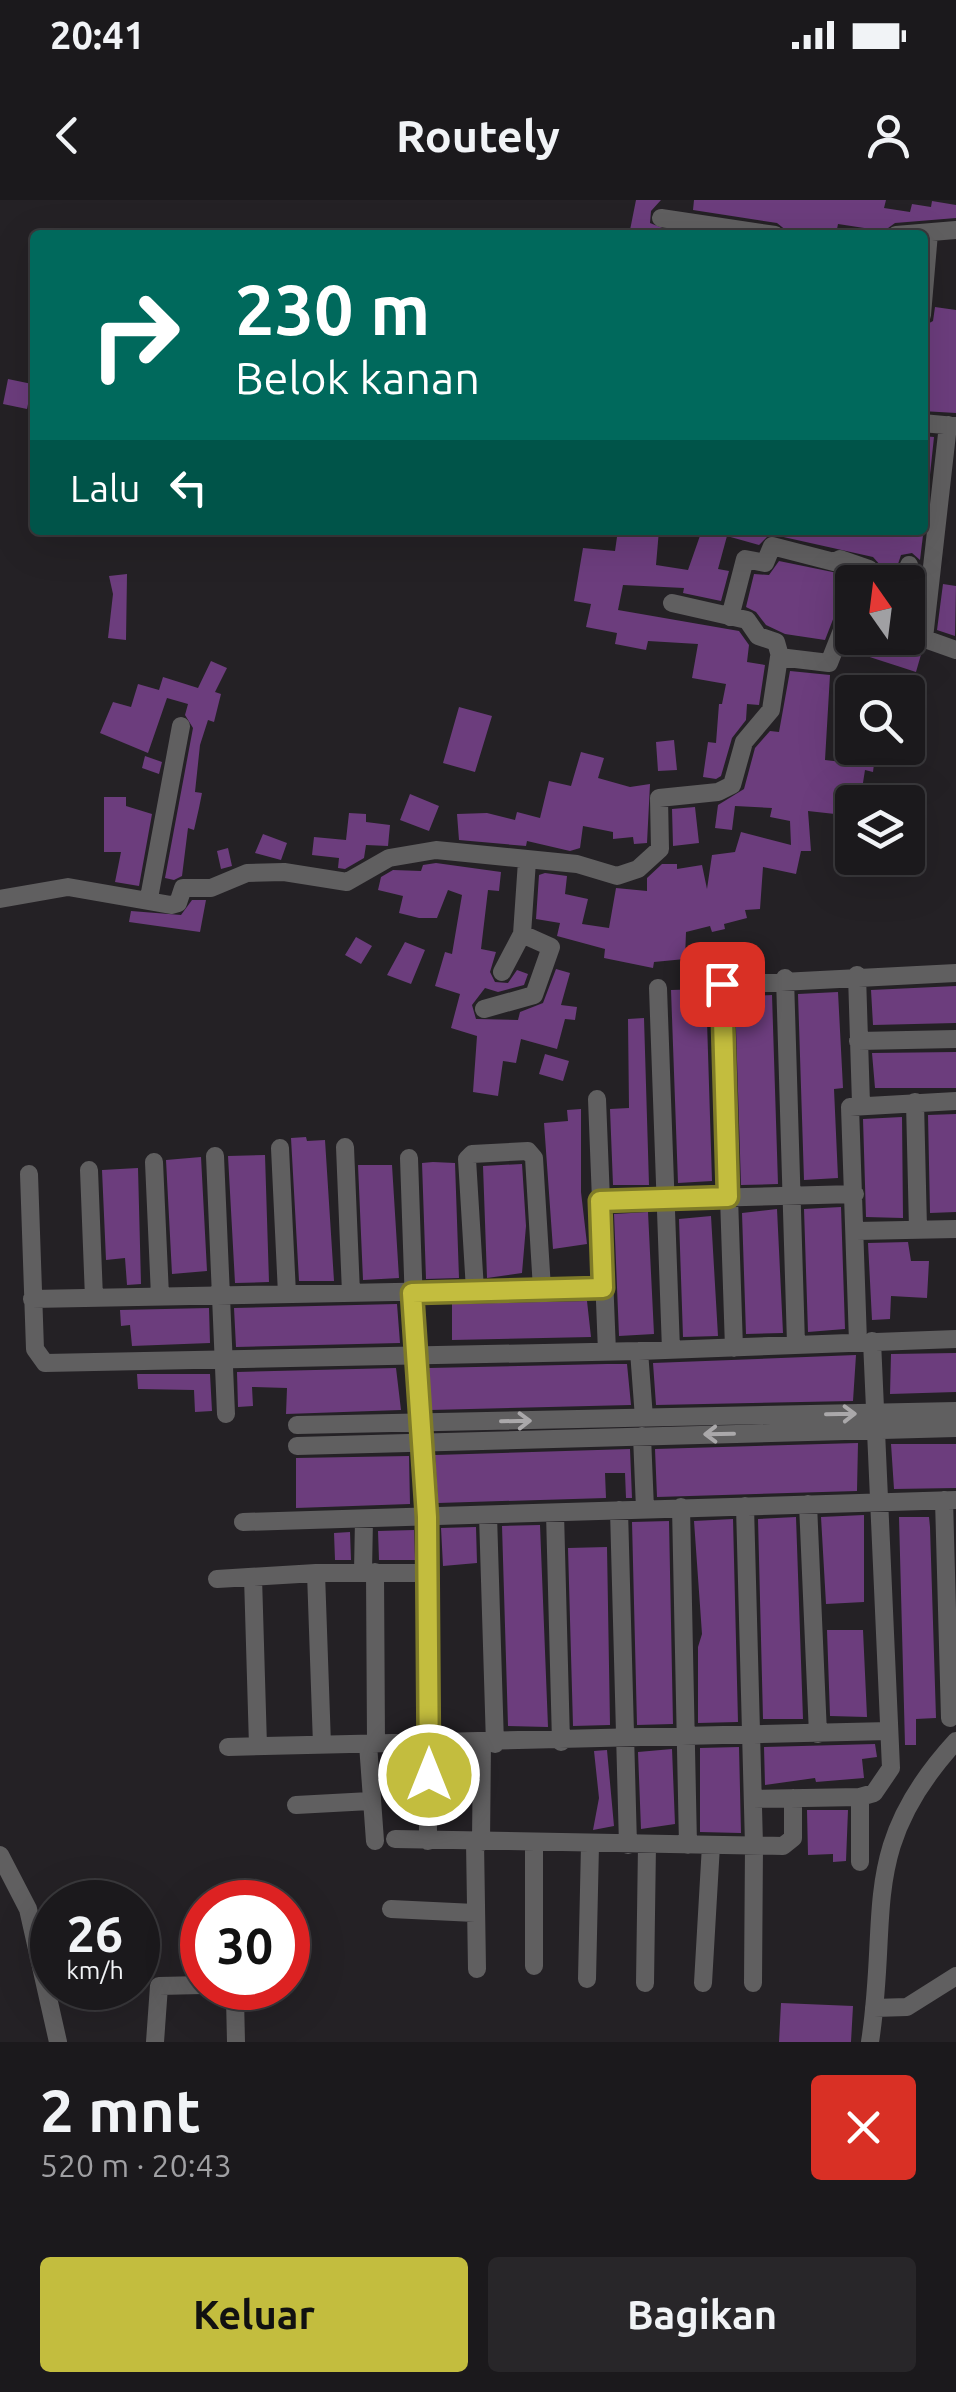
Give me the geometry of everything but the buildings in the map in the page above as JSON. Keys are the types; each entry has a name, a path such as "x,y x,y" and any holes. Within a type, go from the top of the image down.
{"street":[{"path":"661,218 741,230"},
{"path":"928,233 956,230"},
{"path":"925,582 952,425"},
{"path":"730,617 745,559 765,564 772,546 851,565"},
{"path":"0,899 68,887 172,905 178,903 183,888 211,888 247,873 284,872 355,881 389,858 436,850 577,864 617,876 645,864 660,849 659,798 718,792 732,786 744,742 772,710 780,656 774,640 758,636 750,622 672,603"},
{"path":"925,638 956,650"},
{"path":"780,656 829,663 835,650"},
{"path":"149,898 181,726"},
{"path":"502,972 522,934 526,861"},
{"path":"484,1009 534,996 551,947 522,934"},
{"path":"734,1348 722,984 856,974 956,973"},
{"path":"856,974 861,1104"},
{"path":"786,978 796,1344"},
{"path":"658,988 671,1350"},
{"path":"858,1041 956,1039"},
{"path":"596,1100 607,1352"},
{"path":"753,1799 860,1797 874,1793 890,1768 876,1421 865,1342 850,1110 852,1104 956,1101"},
{"path":"915,1102 918,1230"},
{"path":"345,1147 351,1293"},
{"path":"280,1148 287,1294"},
{"path":"475,1290 467,1159 472,1154 528,1151 534,1158 542,1289"},
{"path":"216,1156 226,1414"},
{"path":"409,1158 415,1355 427,1517 428,1842"},
{"path":"154,1162 160,1296"},
{"path":"90,1170 94,1298"},
{"path":"29,1174 35,1353 45,1363 607,1352 956,1339"},
{"path":"600,1201 855,1194"},
{"path":"856,1231 956,1229"},
{"path":"32,1299 603,1288"},
{"path":"638,1351 644,1510"},
{"path":"297,1426 419,1432 643,1427 876,1421 956,1411"},
{"path":"876,1421 956,1428"},
{"path":"297,1446 419,1432"},
{"path":"242,1522 950,1500 950,1718"},
{"path":"808,1504 818,1734"},
{"path":"745,1506 754,1845 752,1982"},
{"path":"681,1508 688,1845"},
{"path":"619,1510 625,1740 638,1845 646,1983"},
{"path":"555,1512 561,1742"},
{"path":"477,1969 478,1842 488,1744 488,1514"},
{"path":"364,1519 369,1572 370,1802 375,1841"},
{"path":"217,1579 316,1572 428,1574"},
{"path":"316,1572 322,1745"},
{"path":"254,1577 258,1746"},
{"path":"228,1747 889,1732"},
{"path":"870,2042 890,1844 912,1794 956,1741"},
{"path":"860,1797 860,1862"},
{"path":"396,1840 590,1845 791,1843 793,1798"},
{"path":"296,1805 370,1802"},
{"path":"534,1844 534,1966"},
{"path":"587,1979 590,1845"},
{"path":"703,1984 711,1845"},
{"path":"0,1856 28,1909 58,2042"},
{"path":"391,1909 476,1913"},
{"path":"874,2008 907,2007 956,1976"},
{"path":"155,2042 160,1986 180,1986"},
{"path":"235,2010 236,2042"}],"route":[{"path":"429,1775 427,1517 412,1293 603,1288 600,1201 728,1197 722,984"}]}
